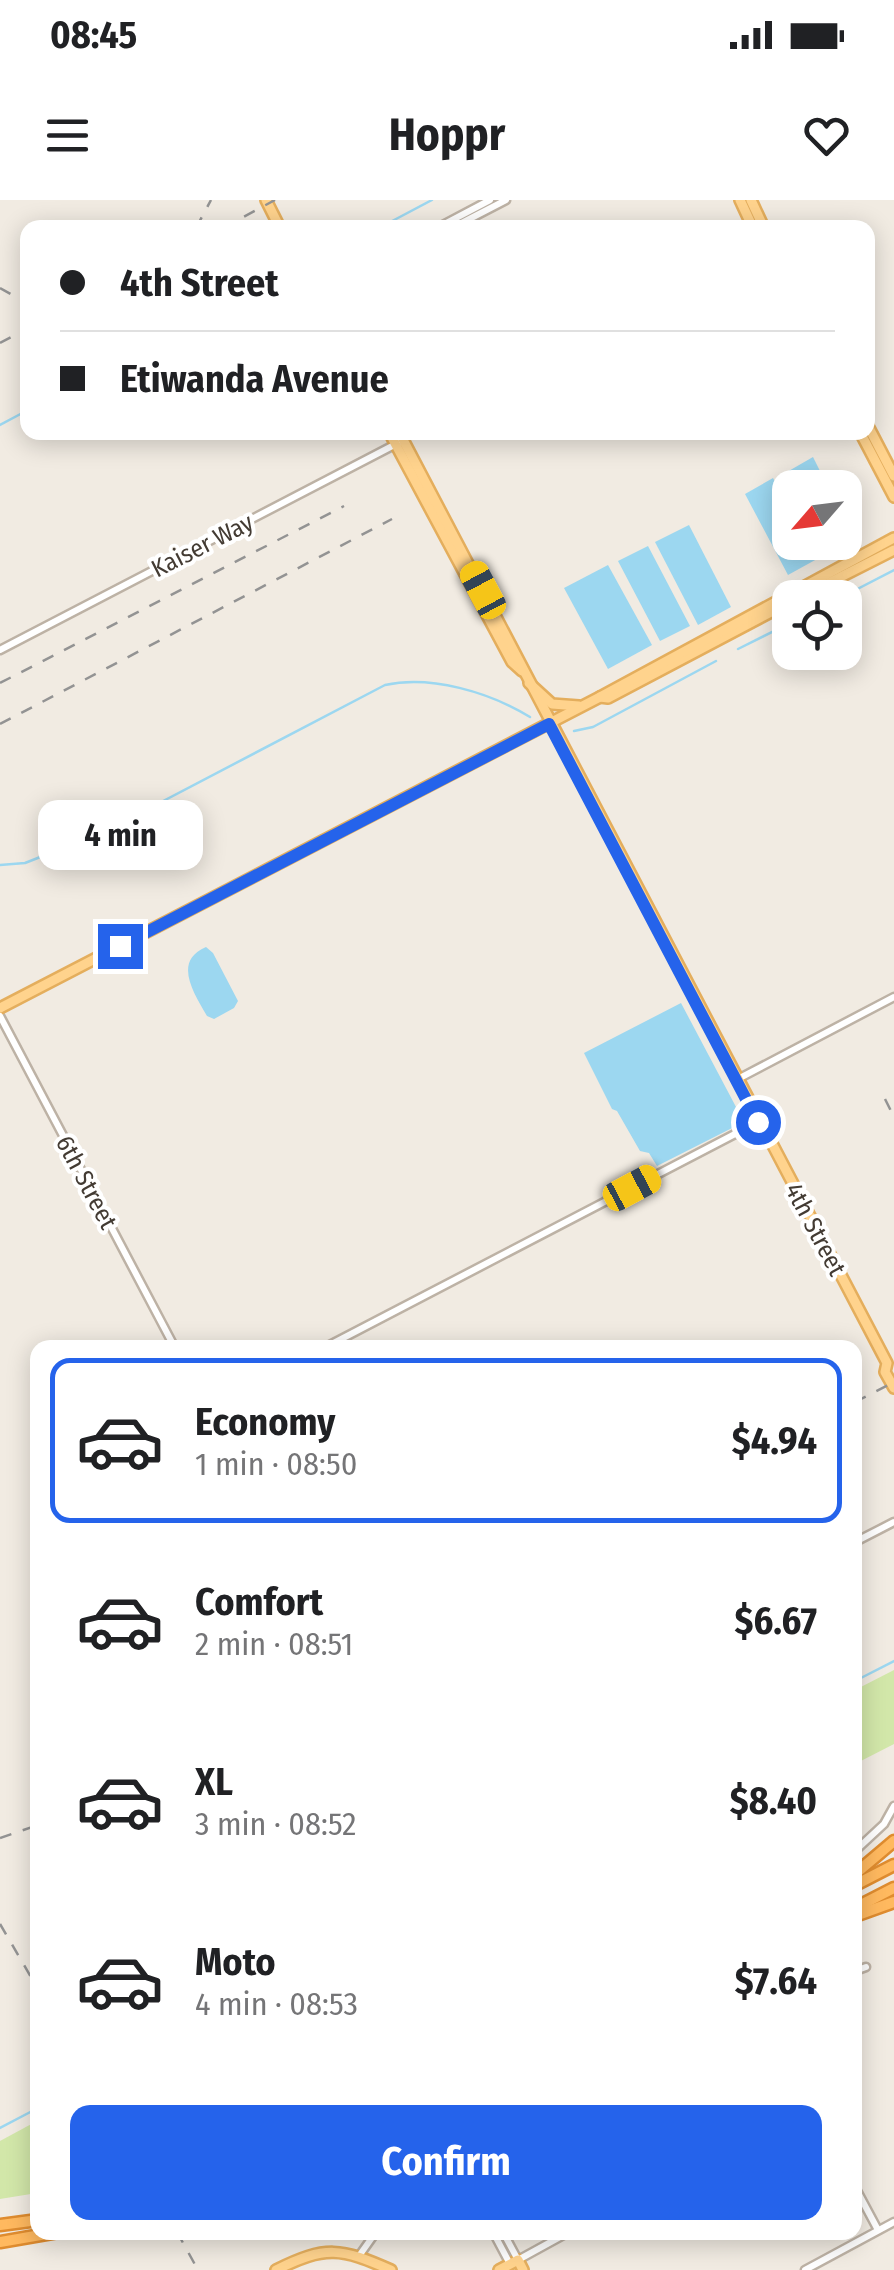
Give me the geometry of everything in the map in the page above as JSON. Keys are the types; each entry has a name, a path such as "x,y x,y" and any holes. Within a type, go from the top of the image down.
{"highway":[{"path":"862,1868 894,1841"},
{"path":"862,1882 894,1865"},
{"path":"862,1904 894,1888"},
{"path":"862,1913 894,1902"},
{"path":"0,2225 30,2221"},
{"path":"0,2242 30,2237"}],"main road":[{"path":"875,439 894,476"},
{"name":"4th Street","path":"400,440 520,658 524,676 549,724 890,1365 886,1372 894,1388"},
{"path":"864,440 894,497"},
{"path":"828,580 893,540"},
{"path":"0,1008 549,724 893,540"},
{"path":"600,697 608,698 772,611"},
{"path":"524,676 552,704 582,706"},
{"path":"276,2270 321,2250 359,2256 392,2270"},
{"path":"499,2270 516,2266"}],"street":[{"path":"452,220 490,200"},
{"path":"467,220 506,200"},
{"name":"Kaiser Way","path":"0,650 397,440"},
{"path":"736,1080 894,997"},
{"name":"6th Street","path":"0,1016 170,1340"},
{"path":"339,1340 758,1122"},
{"path":"862,1538 894,1522"},
{"path":"862,1844 884,1824 894,1806"},
{"path":"862,1968 866,1967"},
{"path":"862,2199 878,2230"},
{"path":"862,2239 894,2222"},
{"path":"359,2256 370,2240"},
{"path":"498,2240 516,2266"},
{"path":"506,2240 516,2266"},
{"path":"516,2266 557,2240"},
{"path":"806,2270 860,2240"}],"green space":[{"path":"894,1670 894,1744 862,1760 862,1686"},
{"path":"30,2125 30,2194 0,2199 0,2141"}],"water":[{"path":"813,457 820,470 790,470"},
{"path":"772,479 772,545 745,494"},
{"path":"689,525 731,607 698,625 655,542"},
{"path":"648,546 690,626 660,641 618,561"},
{"path":"780,560 815,560 788,575"},
{"path":"608,565 652,645 608,669 564,588"},
{"path":"206,947 238,1001 234,1008 214,1019 207,1016 196,997 188,969 190,960"},
{"path":"681,1003 744,1122 657,1166 649,1153 640,1151 617,1111 612,1109 584,1053"}],"waterway":[{"path":"394,220 432,200"},
{"path":"0,425 20,414"},
{"path":"862,587 894,570"},
{"path":"738,649 772,632"},
{"path":"574,731 593,727 716,661"},
{"path":"0,865 25,863 104,832 385,685 421,682 459,688 497,700 530,717"},
{"path":"862,1677 894,1661"},
{"path":"0,2128 30,2112"}],"railway":[{"path":"200,220 211,200"},
{"path":"238,220 275,200"},
{"path":"0,288 20,299"},
{"path":"0,343 20,332"},
{"path":"0,683 344,506"},
{"path":"0,724 392,519"},
{"path":"885,1099 894,1117"},
{"path":"862,1398 894,1382"},
{"path":"0,1838 30,1828"},
{"path":"0,1924 30,1975"},
{"path":"181,2240 198,2270"}],"route":[{"path":"120,946 549,724 758,1122"}]}
